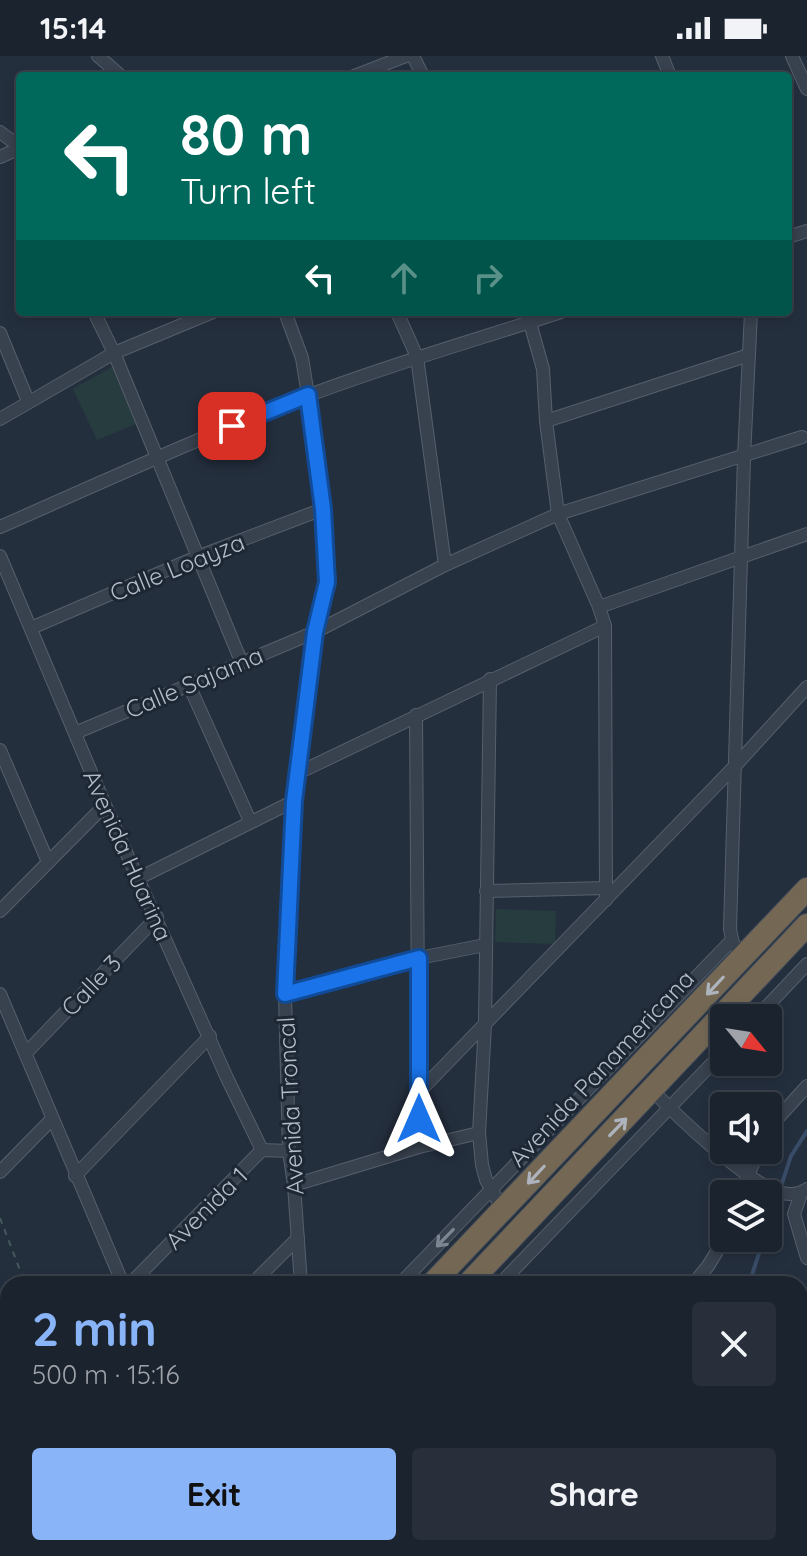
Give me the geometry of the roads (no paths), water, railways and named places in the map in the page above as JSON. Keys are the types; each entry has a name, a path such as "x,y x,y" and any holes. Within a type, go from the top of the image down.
{"highway":[{"name":"Avenida Panamericana","path":"440,1276 503,1210 738,948 807,889"},
{"path":"476,1276 807,925"}],"street":[{"path":"364,72 406,56"},
{"path":"102,57 117,72"},
{"path":"795,57 807,89"},
{"path":"96,316 241,661"},
{"path":"0,419 114,353 199,316"},
{"name":"Avenida Troncal","path":"286,316 302,358 308,395 323,509 327,582 315,632 294,801 285,994 289,1151 300,1276"},
{"path":"399,316 417,357 445,565"},
{"path":"408,1276 738,948 730,929 751,316"},
{"path":"0,527 308,395 529,317 543,369 558,514 605,626 606,894"},
{"path":"0,333 28,401"},
{"path":"546,421 749,355"},
{"name":"Calle Sajama","path":"75,733 315,632 445,565 558,514 802,437"},
{"name":"Calle Loayza","path":"31,628 197,557 323,509"},
{"path":"599,607 807,534"},
{"name":"Avenida Huarina","path":"1,563 105,805 262,1150"},
{"path":"298,773 605,626"},
{"path":"490,679 485,1024 479,1133 482,1165 503,1210"},
{"path":"188,683 250,821"},
{"path":"419,1092 606,894 735,766 807,687"},
{"path":"416,715 419,1147"},
{"path":"0,750 48,862"},
{"path":"139,878 294,801"},
{"path":"0,911 105,805"},
{"path":"486,891 606,894"},
{"name":"Calle 3","path":"26,1053 157,917"},
{"path":"285,994 419,958 485,945"},
{"path":"769,1004 807,964"},
{"path":"0,994 75,1176 125,1276"},
{"path":"75,1176 210,1036"},
{"path":"508,1276 710,1066"},
{"path":"782,1114 807,1086"},
{"path":"653,1091 747,1174 779,1193 804,1192 794,1214 807,1258"},
{"path":"0,1172 51,1120"},
{"path":"294,1185 419,1147 479,1133"},
{"name":"Avenida 1","path":"137,1276 262,1150 289,1151"},
{"path":"745,1180 752,1164"},
{"path":"260,1276 298,1238"},
{"path":"700,1276 716,1252"}],"waterway":[{"path":"782,1183 791,1156 807,1131"},
{"path":"752,1276 759,1252"}]}
